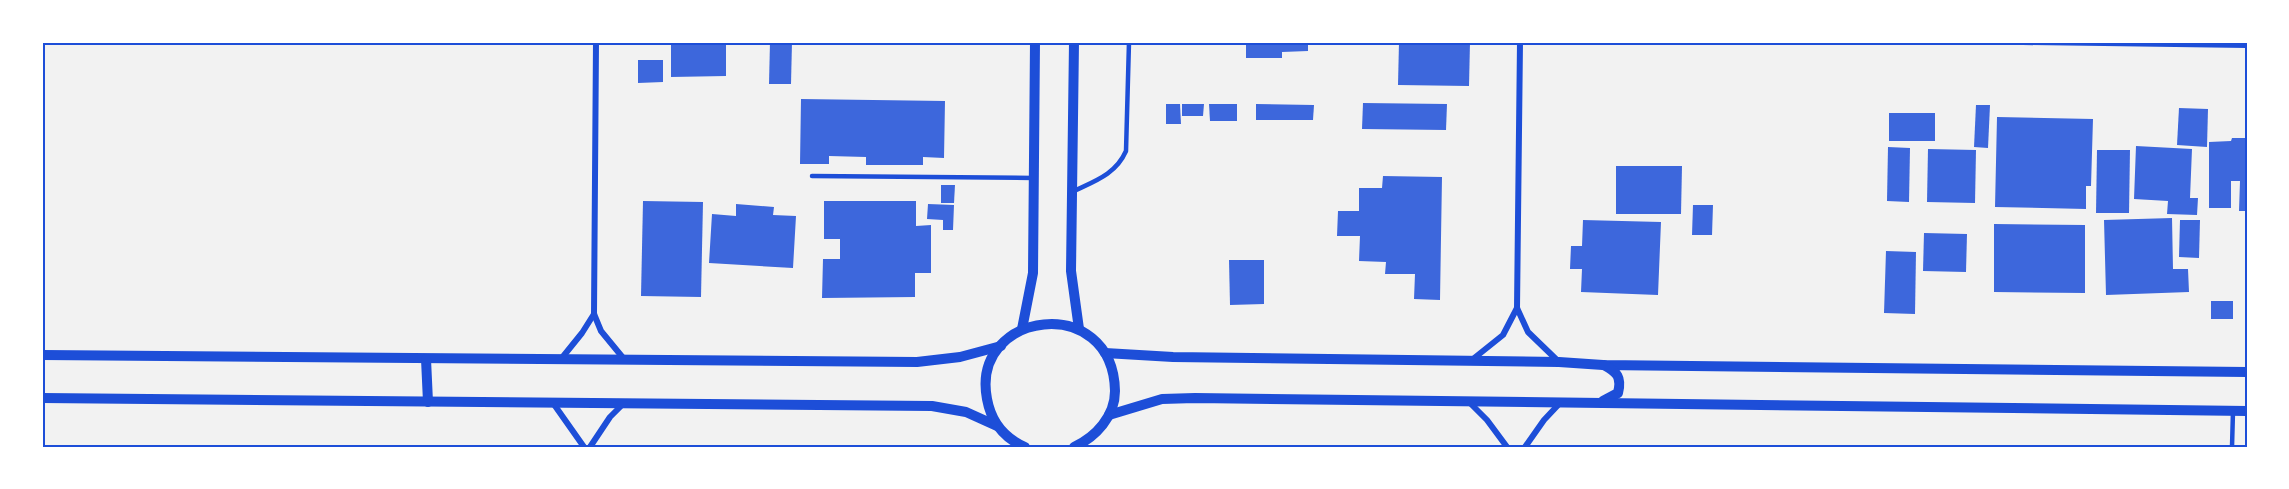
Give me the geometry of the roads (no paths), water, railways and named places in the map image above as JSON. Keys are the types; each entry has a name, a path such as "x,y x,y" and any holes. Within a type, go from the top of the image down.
{"street":[{"path":"596,42 594,314 601,331 625,360"},
{"path":"1022,329 1033,273 1035,42"},
{"path":"1074,42 1071,271 1079,329"},
{"path":"1520,42 1517,308 1528,332 1559,362"},
{"path":"2023,42 2247,45"},
{"path":"1471,361 1503,334 1517,308"},
{"path":"560,360 579,338 594,314"},
{"path":"1023,447 997,426 988,410 985,391 987,372 994,355 1001,346 1022,329 1041,324 1060,323 1079,329 1094,340 1105,353 1114,373 1115,395 1109,415 1099,430 1085,444 1074,447"},
{"path":"42,355 917,362 960,357 1001,346"},
{"path":"1105,353 1185,357 1559,362 1603,365 2247,372"},
{"path":"426,359 428,402"},
{"path":"1600,403 1618,393 1620,384 1620,378 1614,371 1603,365"},
{"path":"42,398 932,406 966,412 997,426"},
{"path":"1109,415 1162,399 2247,411"},
{"path":"590,447 610,417 625,402"},
{"path":"1469,402 1487,420 1507,447"},
{"path":"1525,447 1544,420 1561,402"},
{"path":"553,403 584,447"}],"lane":[{"path":"1072,192 1111,172 1122,160 1126,151 1129,42"},
{"path":"812,176 1034,177"},
{"path":"2232,447 2233,411"}]}
